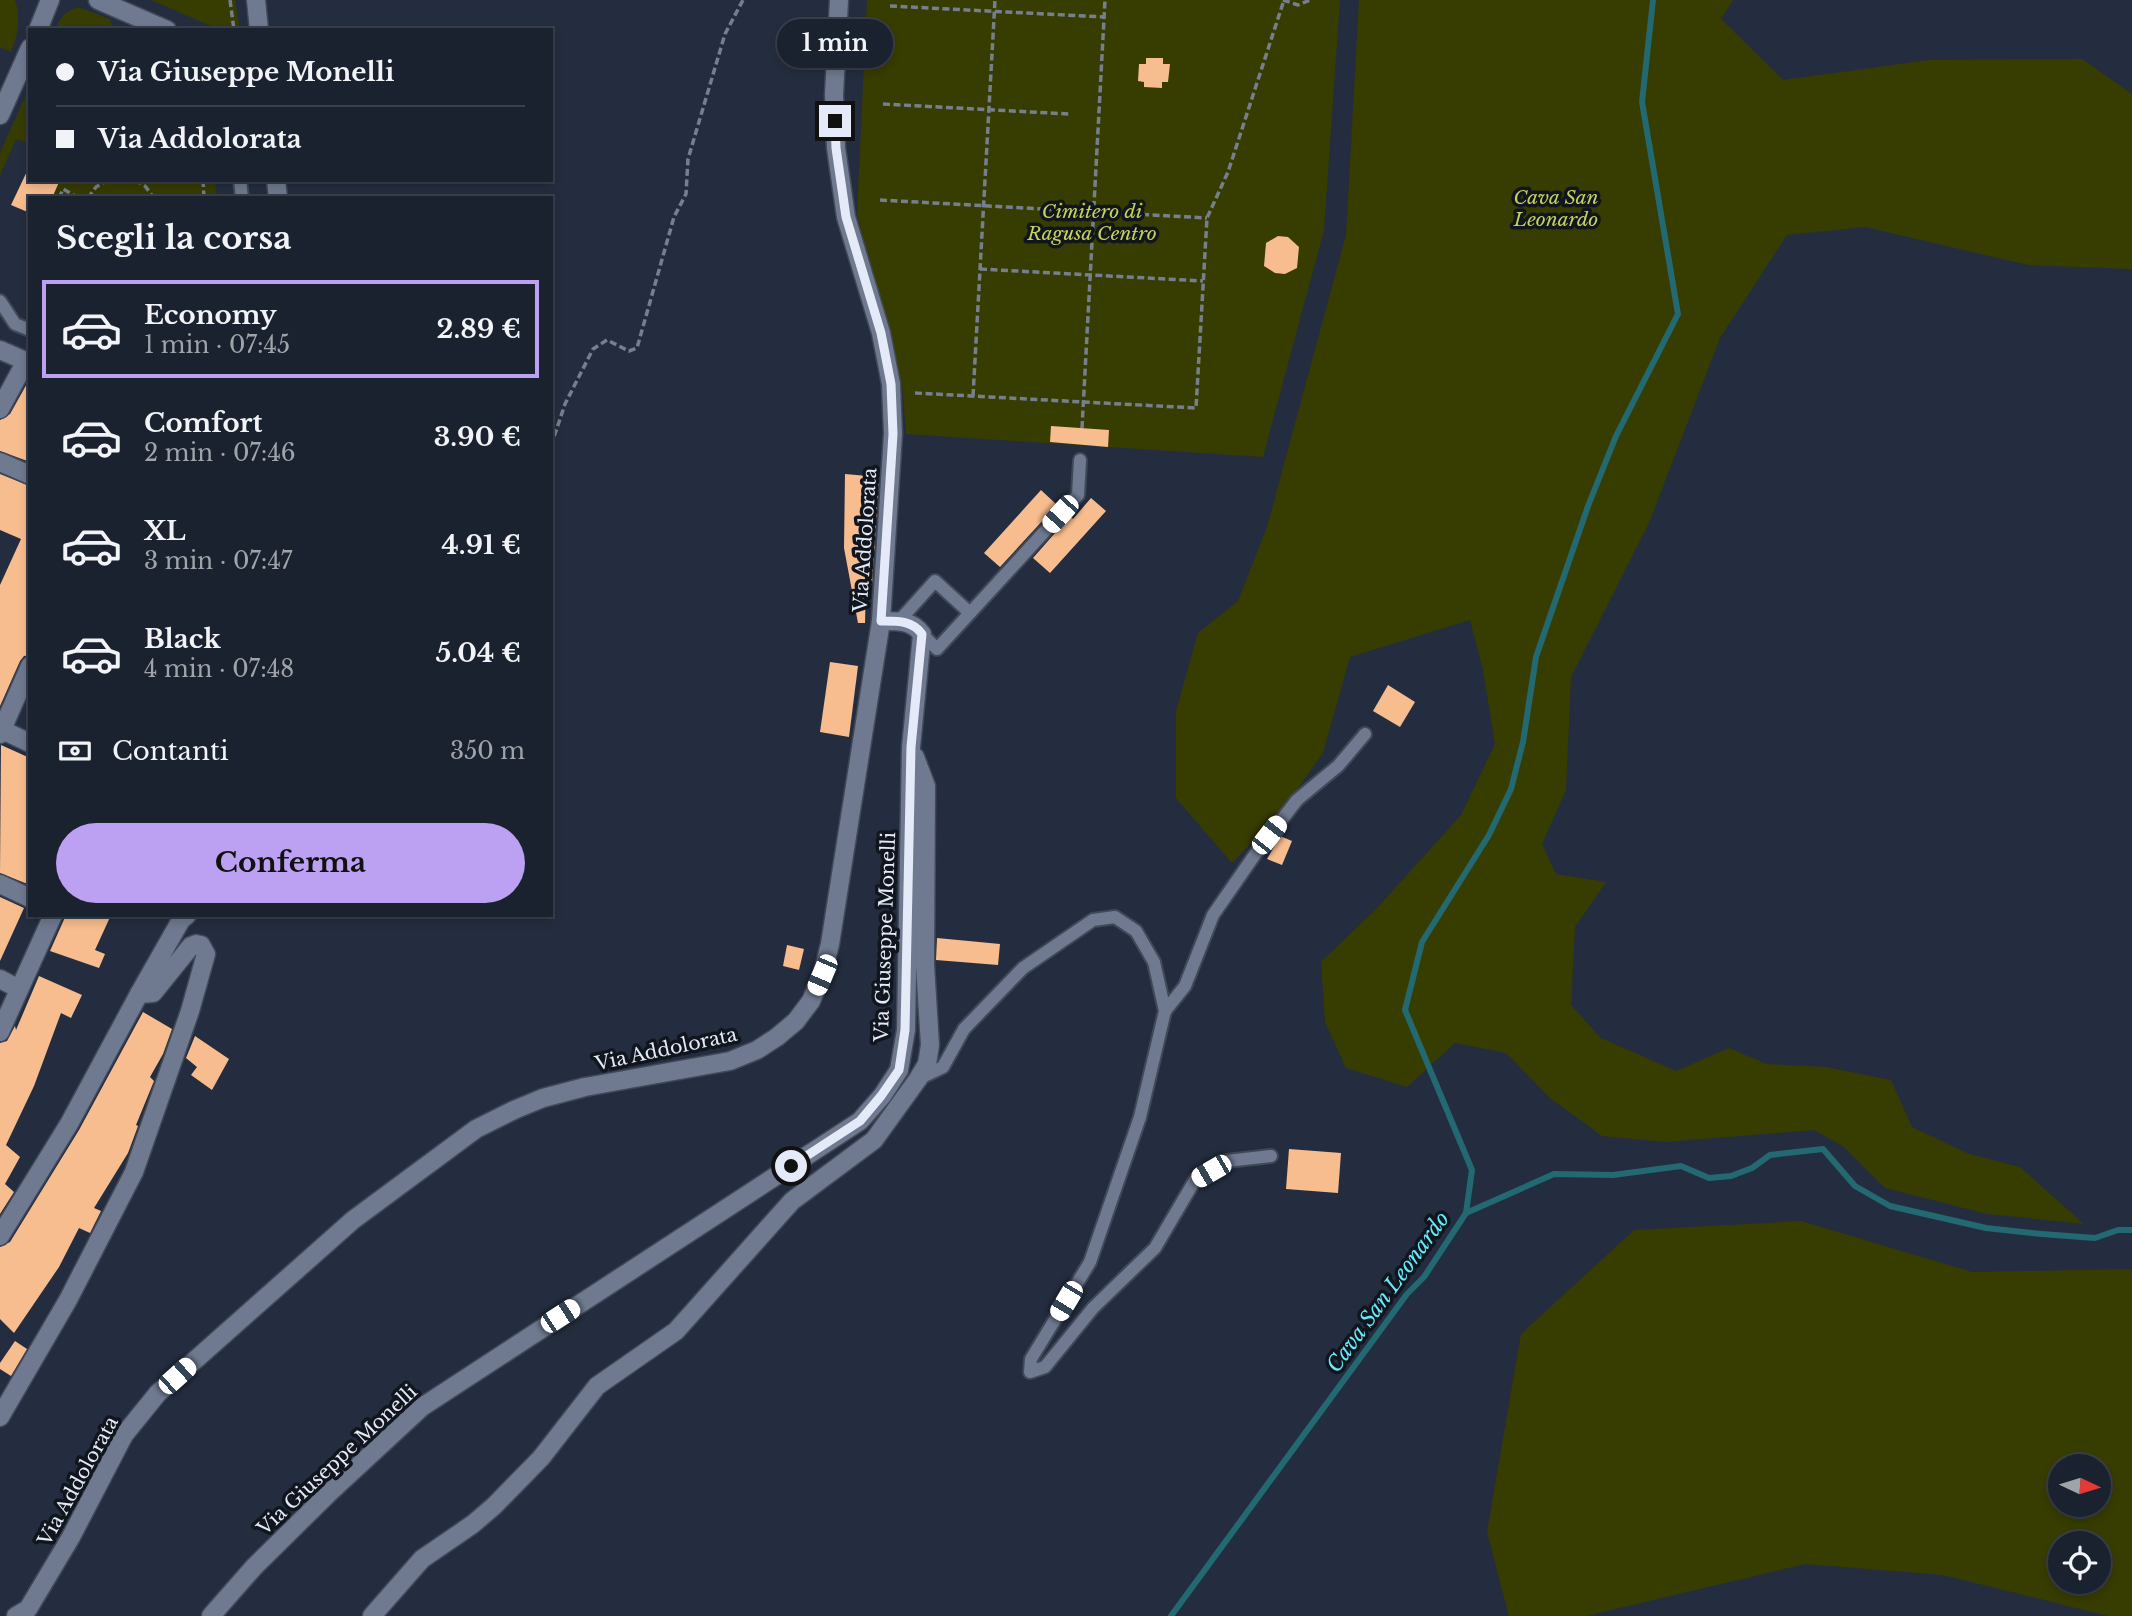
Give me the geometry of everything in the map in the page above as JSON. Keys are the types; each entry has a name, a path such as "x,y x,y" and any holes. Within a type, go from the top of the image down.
{"street":[{"path":"34,0 36,28"},
{"path":"37,28 50,0"},
{"path":"98,0 162,28"},
{"path":"256,0 259,28"},
{"name":"Via Addolorata","path":"16,1616 28,1609 71,1537 124,1435 158,1393 353,1220 476,1129 514,1110 543,1098 585,1087 730,1060 757,1050 777,1037 796,1021 811,1001 822,975 830,944 890,621 893,434 891,384 881,333 846,217 836,148 839,0"},
{"path":"0,115 28,52"},
{"path":"0,350 28,362 0,409"},
{"path":"0,461 28,474"},
{"path":"890,621 912,624 922,634"},
{"name":"Via Giuseppe Monelli","path":"211,1616 254,1566 328,1493 422,1407 860,1121 881,1096 899,1070 905,1030 911,747 922,634"},
{"path":"28,670 1,731 28,742"},
{"path":"372,1616 422,1559 473,1524 513,1487 541,1458 597,1386 676,1331 792,1201 874,1140 918,1079 927,1064 930,1045 925,965 926,786 911,747"},
{"path":"0,884 28,897"},
{"path":"0,1032 52,917"},
{"path":"0,1236 69,1124 139,994 185,917"},
{"path":"0,1417 68,1300 134,1172 190,1011 206,954 205,948 196,944 191,946 153,993 139,994"},
{"path":"0,979 19,989"}],"lane":[{"path":"0,300 15,324 28,329"},
{"path":"922,634 937,649 970,613 1077,495 1080,460"},
{"path":"890,621 935,581 970,613"},
{"path":"1271,1156 1227,1161 1195,1180 1155,1248 1093,1308 1045,1367 1030,1372 1031,1359 1090,1262 1140,1116 1165,1011 1185,986 1213,915 1297,800 1338,766 1365,734"},
{"path":"918,1079 943,1067 964,1029 1023,968 1093,920 1115,917 1136,931 1154,962 1165,1011"}],"path":[{"path":"230,0 234,28"},
{"path":"553,440 565,404 593,349 607,341 629,351 637,348 674,217 685,194 688,159 725,34 743,0"},
{"path":"973,396 995,0"},
{"path":"1082,428 1105,0"},
{"path":"915,393 1196,408 1207,218 1228,172 1283,0 1298,5 1310,0"},
{"path":"890,6 1104,17"},
{"path":"883,104 1069,114"},
{"path":"89,196 104,182"},
{"path":"138,182 152,196"},
{"path":"60,196 63,189 75,196"},
{"path":"880,200 1207,218"},
{"path":"981,269 1203,281"}],"green space":[{"path":"0,0 15,0 17,7 18,26 11,52 0,47"},
{"path":"151,0 235,0 240,28 215,28"},
{"name":"Cimitero di Ragusa Centro","path":"867,0 1340,0 1324,230 1263,457 906,434 902,384 857,214"},
{"name":"Cava San Leonardo","path":"1359,0 1733,0 1721,19 1783,80 1929,60 2082,59 2132,94 2132,269 2028,265 1865,227 1787,235 1720,338 1649,523 1571,677 1566,790 1542,844 1556,874 1606,882 1575,927 1571,1005 1601,1038 1676,1071 1729,1048 1767,1064 1826,1067 1891,1080 1912,1127 1969,1154 2020,1167 2084,1224 1987,1214 1885,1188 1844,1147 1814,1130 1665,1142 1602,1136 1551,1099 1506,1053 1455,1043 1407,1087 1346,1068 1325,1022 1321,962 1378,907 1461,815 1495,744 1483,670 1470,620 1350,657 1323,753 1279,815 1232,863 1176,798 1176,711 1198,633 1238,601 1267,527 1346,235"},
{"path":"78,7 110,19 112,28 56,28 70,11"},
{"path":"28,90 28,143 16,139 0,175 0,153"},
{"path":"59,182 215,182 217,196 53,196"},
{"path":"1801,1221 1972,1272 2132,1269 2132,1616 2108,1616 1943,1575 1805,1564 1586,1616 1509,1616 1487,1532 1521,1334 1634,1230"}],"building":[{"path":"1146,58 1163,58 1163,64 1170,64 1168,82 1162,82 1162,88 1144,87 1144,82 1138,81 1139,64 1146,64"},
{"path":"28,169 28,182 59,182 53,196 28,196 28,212 11,205"},
{"path":"1278,236 1288,237 1299,247 1297,268 1285,274 1275,273 1264,266 1266,243"},
{"path":"28,382 28,461 0,451 0,420 10,414"},
{"path":"1051,426 1109,430 1108,447 1050,442"},
{"path":"0,474 28,485 28,655 20,661 0,706 0,585 21,539 0,530"},
{"path":"845,474 879,477 872,585 866,585 865,623 858,623 844,548"},
{"path":"1041,490 1057,505 1000,567 984,553"},
{"path":"1091,498 1106,511 1050,573 1033,558 1070,516 1073,519"},
{"path":"830,662 858,666 849,737 820,732"},
{"path":"1388,685 1415,702 1400,727 1373,711"},
{"path":"1,745 28,757 28,884 0,873"},
{"path":"1280,836 1292,841 1282,865 1267,859"},
{"path":"0,897 24,908 0,961"},
{"path":"65,917 110,917 95,950 105,954 99,968 50,951"},
{"path":"937,938 1000,944 998,965 936,960"},
{"path":"787,945 804,949 799,970 783,966"},
{"path":"39,976 82,995 71,1018 61,1013 34,1086 6,1145 20,1157 5,1184 14,1192 0,1214 0,1043 7,1041 15,1026 16,1030"},
{"path":"143,1012 172,1029 163,1054 150,1077 154,1081 128,1153 94,1208 101,1211 90,1233 79,1228 59,1267 14,1333 0,1319 0,1247 10,1242 79,1130"},
{"path":"195,1036 229,1059 212,1090 191,1075 197,1067 186,1058"},
{"path":"1289,1149 1341,1153 1338,1193 1286,1189"},
{"path":"15,1341 27,1349 11,1376 0,1369 0,1363"}],"waterway":[{"name":"Cava San Leonardo","path":"1171,1616 1407,1294 1424,1277 1466,1213 1472,1170 1405,1010 1422,942 1489,835 1511,789 1523,742 1536,657 1588,506 1616,436 1678,314 1642,102 1653,0"},
{"path":"1466,1213 1554,1174 1613,1175 1681,1166 1709,1178 1731,1176 1752,1168 1770,1155 1823,1149 1855,1186 1890,1206 1986,1228 2042,1234 2095,1238 2118,1230 2132,1230"}],"route":[{"path":"791,1166 860,1121 899,1070 905,1030 911,747 922,634 912,624 881,621 893,434 891,384 881,333 846,217 835,121"}]}
